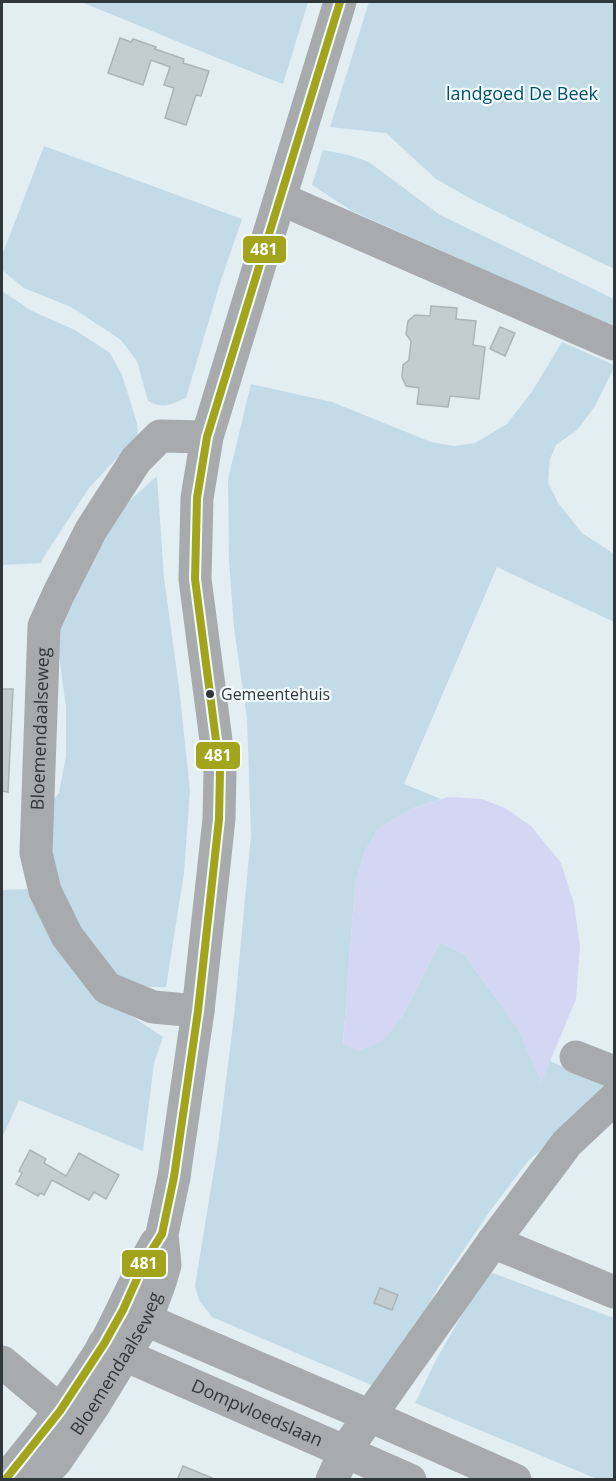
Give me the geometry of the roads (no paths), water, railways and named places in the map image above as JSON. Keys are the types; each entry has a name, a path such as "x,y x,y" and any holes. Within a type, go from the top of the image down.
{"street":[{"name":"Bloemendaalseweg","path":"38,1479 56,1461 70,1419 135,1315 146,1261 162,1234 174,1177 198,1011 219,819 220,771 195,579 197,498 207,437 340,2"},
{"path":"280,199 615,344"},
{"name":"Bloemendaalseweg","path":"198,1011 153,1007 107,988 67,936 45,891 36,853 45,626 91,530 136,460 160,436 207,437"},
{"path":"576,1057 615,1072"},
{"path":"339,1465 370,1416 493,1242 567,1143 615,1099"},
{"path":"493,1242 615,1292"},
{"path":"135,1315 515,1479"},
{"name":"Dompvloedslaan","path":"114,1349 339,1465 410,1479"},
{"path":"2,1362 70,1419"},
{"name":"Bloemendaalseweg","path":"5,1479 70,1419"}],"place":[{"name":"Gemeentehuis","path":"210,694"}],"park label":[{"name":"landgoed De Beek","path":"522,94"}]}
